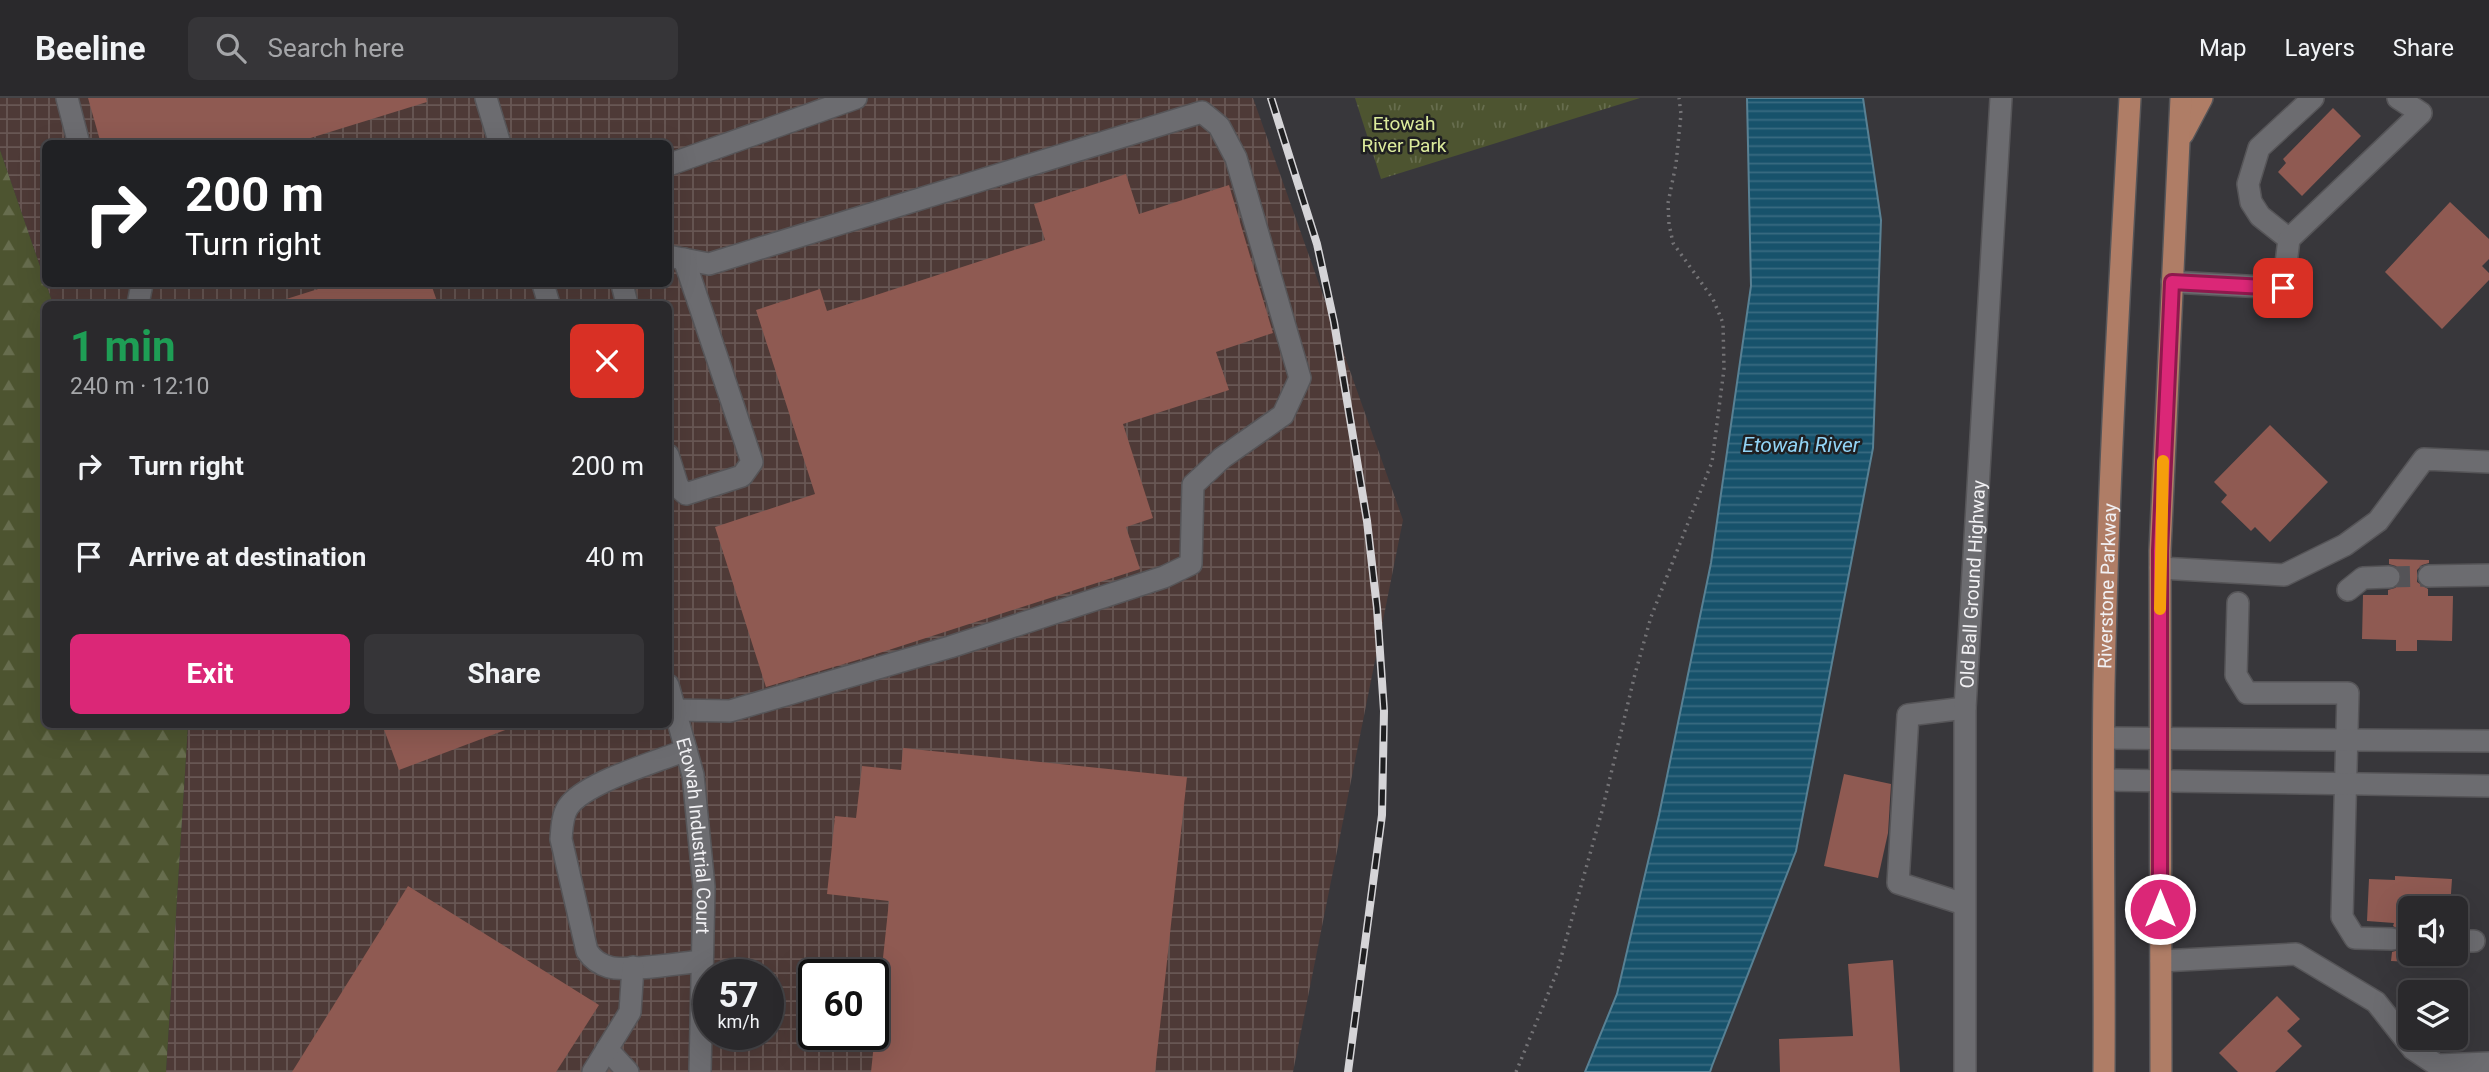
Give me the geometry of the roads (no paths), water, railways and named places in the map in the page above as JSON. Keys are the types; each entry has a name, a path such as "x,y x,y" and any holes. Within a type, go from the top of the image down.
{"main road":[{"name":"Riverstone Parkway","path":"2104,1072 2104,738 2112,438 2130,98"},
{"path":"2161,1072 2160,568 2181,98"},
{"path":"2179,142 2202,98"}],"street":[{"path":"67,98 78,140"},
{"path":"486,98 499,140"},
{"path":"672,164 856,98"},
{"name":"Old Ball Ground Highway","path":"1965,1072 1965,708 2001,98"},
{"path":"2290,239 2260,216 2251,202 2248,184 2259,148 2313,98"},
{"path":"2172,282 2283,288 2290,239 2421,113 2398,98"},
{"path":"675,710 730,710 950,648 1164,577 1191,564 1193,485 1223,458 1283,415 1300,378 1236,158 1219,126 1202,112 709,264 676,258"},
{"path":"672,469 677,487 686,494 742,476 752,462 676,258"},
{"path":"2160,568 2284,575 2345,545 2378,521 2424,459 2489,462"},
{"path":"2429,576 2481,575"},
{"path":"2348,590 2363,578 2389,577"},
{"path":"2238,603 2236,675 2247,693 2348,693 2342,917 2355,938 2392,939"},
{"name":"Etowah Industrial Court","path":"672,699 693,775 704,887 702,959"},
{"path":"1964,904 1898,883 1908,715 1965,708"},
{"path":"2104,738 2489,741"},
{"path":"686,750 589,788 568,807 562,821 561,839 587,951 593,959 607,967 693,962"},
{"path":"2104,780 2489,786"},
{"path":"2161,961 2296,954 2376,1002 2413,1049 2437,1065 2489,1063"},
{"path":"593,1072 630,1012 633,967"},
{"path":"607,1049 628,1072"},
{"name":"Etowah Industrial Court","path":"700,1050 700,1072"}],"water":[{"name":"Etowah River","path":"1747,98 1863,98 1881,220 1873,448 1796,851 1710,1072 1585,1072 1617,994 1659,815 1711,563 1751,286"}],"tunnel":[{"path":"2389,577 2429,576"},
{"path":"2392,939 2398,939"}],"railway":[{"path":"1271,98 1317,244 1334,322 1367,521 1377,608 1384,711 1382,815 1348,1072"}],"park label":[{"name":"Etowah River Park","path":"1404,134"}]}
